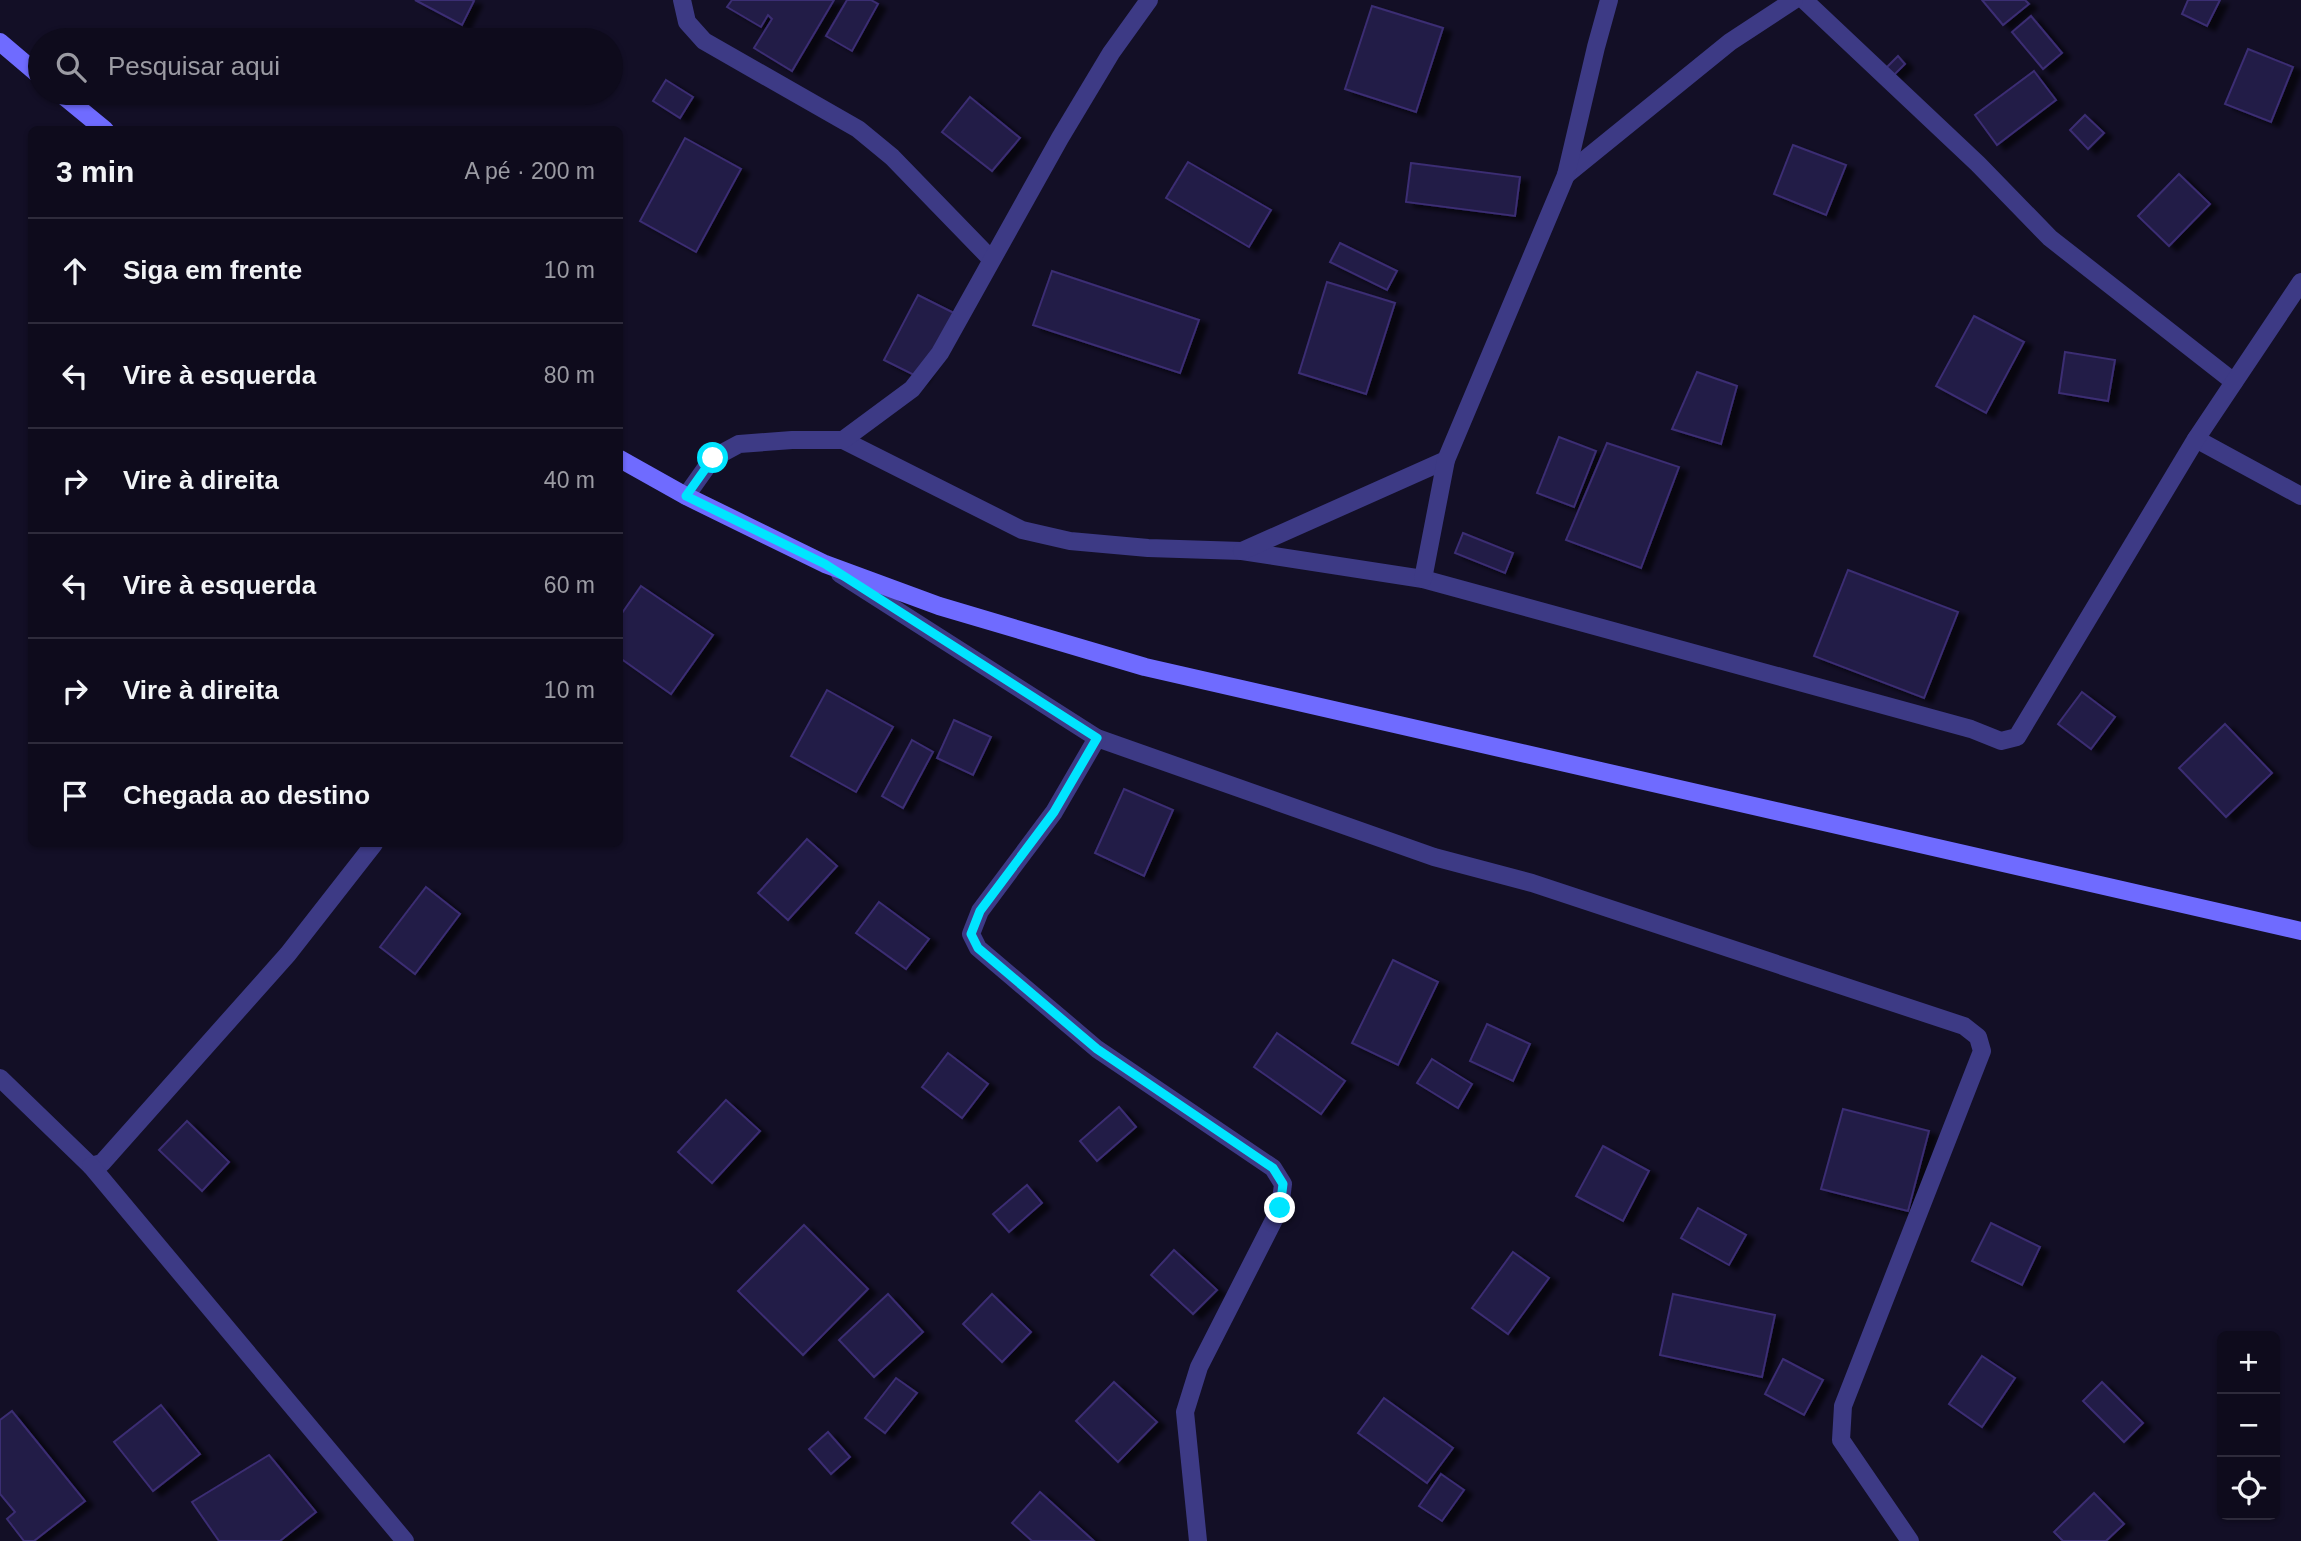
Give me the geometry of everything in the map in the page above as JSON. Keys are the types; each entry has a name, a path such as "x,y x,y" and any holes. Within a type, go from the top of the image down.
{"main road":[{"path":"0,42 28,66"},
{"path":"75,105 100,126"},
{"path":"623,461 686,496 825,564 939,606 1144,667 2301,931"}],"street":[{"path":"682,0 687,22 704,41 858,129 892,157 991,259"},
{"path":"843,440 912,389 940,353 991,259 1111,53 1149,0"},
{"path":"1423,579 1446,460 1566,175 1609,0"},
{"path":"1566,175 1730,42 1794,0"},
{"path":"1804,0 1979,164 2050,238 2234,382"},
{"path":"686,496 713,458 740,444 843,440 1022,530 1070,541 1148,548 1242,551 1423,579 1971,729 2001,741 2017,737 2196,439 2301,282"},
{"path":"2196,439 2301,496"},
{"path":"1242,551 1446,460"},
{"path":"825,564 1097,738 1434,857 1532,883 1964,1026 1978,1037 1982,1051 1843,1406 1841,1440 1910,1541"},
{"path":"1097,738 1054,812 980,911 971,934 978,948 1097,1049 1273,1168 1283,1184 1280,1208 1199,1367 1185,1412 1198,1541"},
{"path":"91,1166 102,1163 289,954 372,847"},
{"path":"0,1078 91,1166 405,1541"}],"building":[{"path":"415,0 472,0 474,1 462,25"},
{"path":"732,0 834,0 792,71 754,48 772,19 768,15 761,27 727,7"},
{"path":"847,0 871,0 878,4 852,51 826,36"},
{"path":"1982,0 2025,0 2029,4 2003,25"},
{"path":"2188,0 2220,0 2207,26 2182,14"},
{"path":"1372,6 1443,28 1416,112 1345,89"},
{"path":"2031,16 2062,53 2043,69 2012,32"},
{"path":"2248,49 2293,67 2271,122 2225,104"},
{"path":"1898,56 1905,64 1894,75 1886,68"},
{"path":"2034,71 2056,100 1997,145 1975,115"},
{"path":"666,80 693,97 680,118 653,101"},
{"path":"970,97 1020,138 992,171 942,132"},
{"path":"2085,115 2104,133 2088,149 2070,130"},
{"path":"685,138 741,169 696,252 640,221"},
{"path":"1793,145 1846,165 1826,215 1774,194"},
{"path":"1188,162 1271,210 1249,247 1166,198"},
{"path":"1411,163 1520,177 1515,216 1406,202"},
{"path":"2179,174 2210,204 2169,246 2138,216"},
{"path":"1340,243 1397,271 1387,290 1330,262"},
{"path":"1052,271 1199,320 1180,373 1033,325"},
{"path":"1327,282 1395,303 1366,394 1299,373"},
{"path":"918,295 954,313 920,378 884,360"},
{"path":"1974,316 2024,342 1986,413 1936,386"},
{"path":"2065,352 2115,360 2108,401 2059,393"},
{"path":"1697,372 1737,386 1721,444 1672,429"},
{"path":"1559,437 1596,451 1574,507 1537,493"},
{"path":"1607,443 1679,467 1641,568 1566,540"},
{"path":"1463,533 1513,553 1505,573 1455,553"},
{"path":"1848,570 1958,612 1924,698 1814,656"},
{"path":"641,586 713,635 671,694 623,660 623,612"},
{"path":"827,690 893,727 856,792 791,756"},
{"path":"2082,692 2115,717 2091,749 2058,724"},
{"path":"954,720 991,737 973,775 937,758"},
{"path":"2225,724 2272,773 2226,817 2179,768"},
{"path":"912,740 933,752 903,808 882,796"},
{"path":"1124,789 1173,810 1144,876 1095,853"},
{"path":"807,839 837,866 788,920 758,893"},
{"path":"426,887 460,914 415,974 380,947"},
{"path":"879,902 929,939 906,969 856,933"},
{"path":"1393,960 1438,982 1398,1065 1352,1043"},
{"path":"1487,1024 1530,1044 1513,1081 1470,1061"},
{"path":"1277,1033 1345,1081 1321,1114 1254,1067"},
{"path":"948,1053 988,1084 962,1118 922,1087"},
{"path":"1432,1059 1472,1084 1458,1108 1417,1083"},
{"path":"726,1100 760,1131 712,1183 678,1152"},
{"path":"1119,1107 1136,1127 1097,1161 1080,1141"},
{"path":"1843,1109 1929,1131 1908,1211 1821,1189"},
{"path":"187,1121 229,1162 202,1191 159,1150"},
{"path":"1603,1146 1649,1171 1623,1221 1576,1196"},
{"path":"1027,1185 1042,1203 1009,1232 993,1214"},
{"path":"1698,1208 1746,1235 1729,1265 1681,1238"},
{"path":"1991,1223 2040,1247 2022,1285 1972,1261"},
{"path":"804,1225 868,1289 803,1355 738,1291"},
{"path":"1174,1250 1217,1290 1193,1314 1151,1275"},
{"path":"1513,1252 1549,1278 1508,1334 1472,1308"},
{"path":"888,1294 923,1332 874,1377 839,1340"},
{"path":"992,1294 1031,1332 1002,1362 963,1324"},
{"path":"1673,1294 1775,1315 1762,1377 1660,1355"},
{"path":"1982,1356 2015,1378 1982,1427 1949,1404"},
{"path":"1783,1359 1823,1380 1804,1415 1765,1394"},
{"path":"896,1378 917,1393 885,1433 865,1418"},
{"path":"1114,1382 1157,1422 1118,1462 1076,1421"},
{"path":"2102,1382 2143,1423 2124,1442 2083,1401"},
{"path":"1384,1398 1453,1448 1427,1483 1358,1433"},
{"path":"161,1405 200,1454 153,1491 114,1442"},
{"path":"12,1411 85,1501 34,1541 24,1541 7,1519 15,1512 0,1494 0,1420"},
{"path":"828,1432 850,1457 831,1474 809,1449"},
{"path":"269,1455 316,1512 280,1541 219,1541 192,1502"},
{"path":"1441,1474 1464,1490 1442,1521 1419,1506"},
{"path":"1040,1492 1094,1541 1032,1541 1012,1523"},
{"path":"2094,1493 2124,1524 2106,1541 2063,1541 2054,1532"}],"route":[{"path":"713,458 686,496 825,564 1097,738 1054,812 980,911 971,934 978,948 1097,1049 1273,1168 1283,1184 1280,1208"}]}
